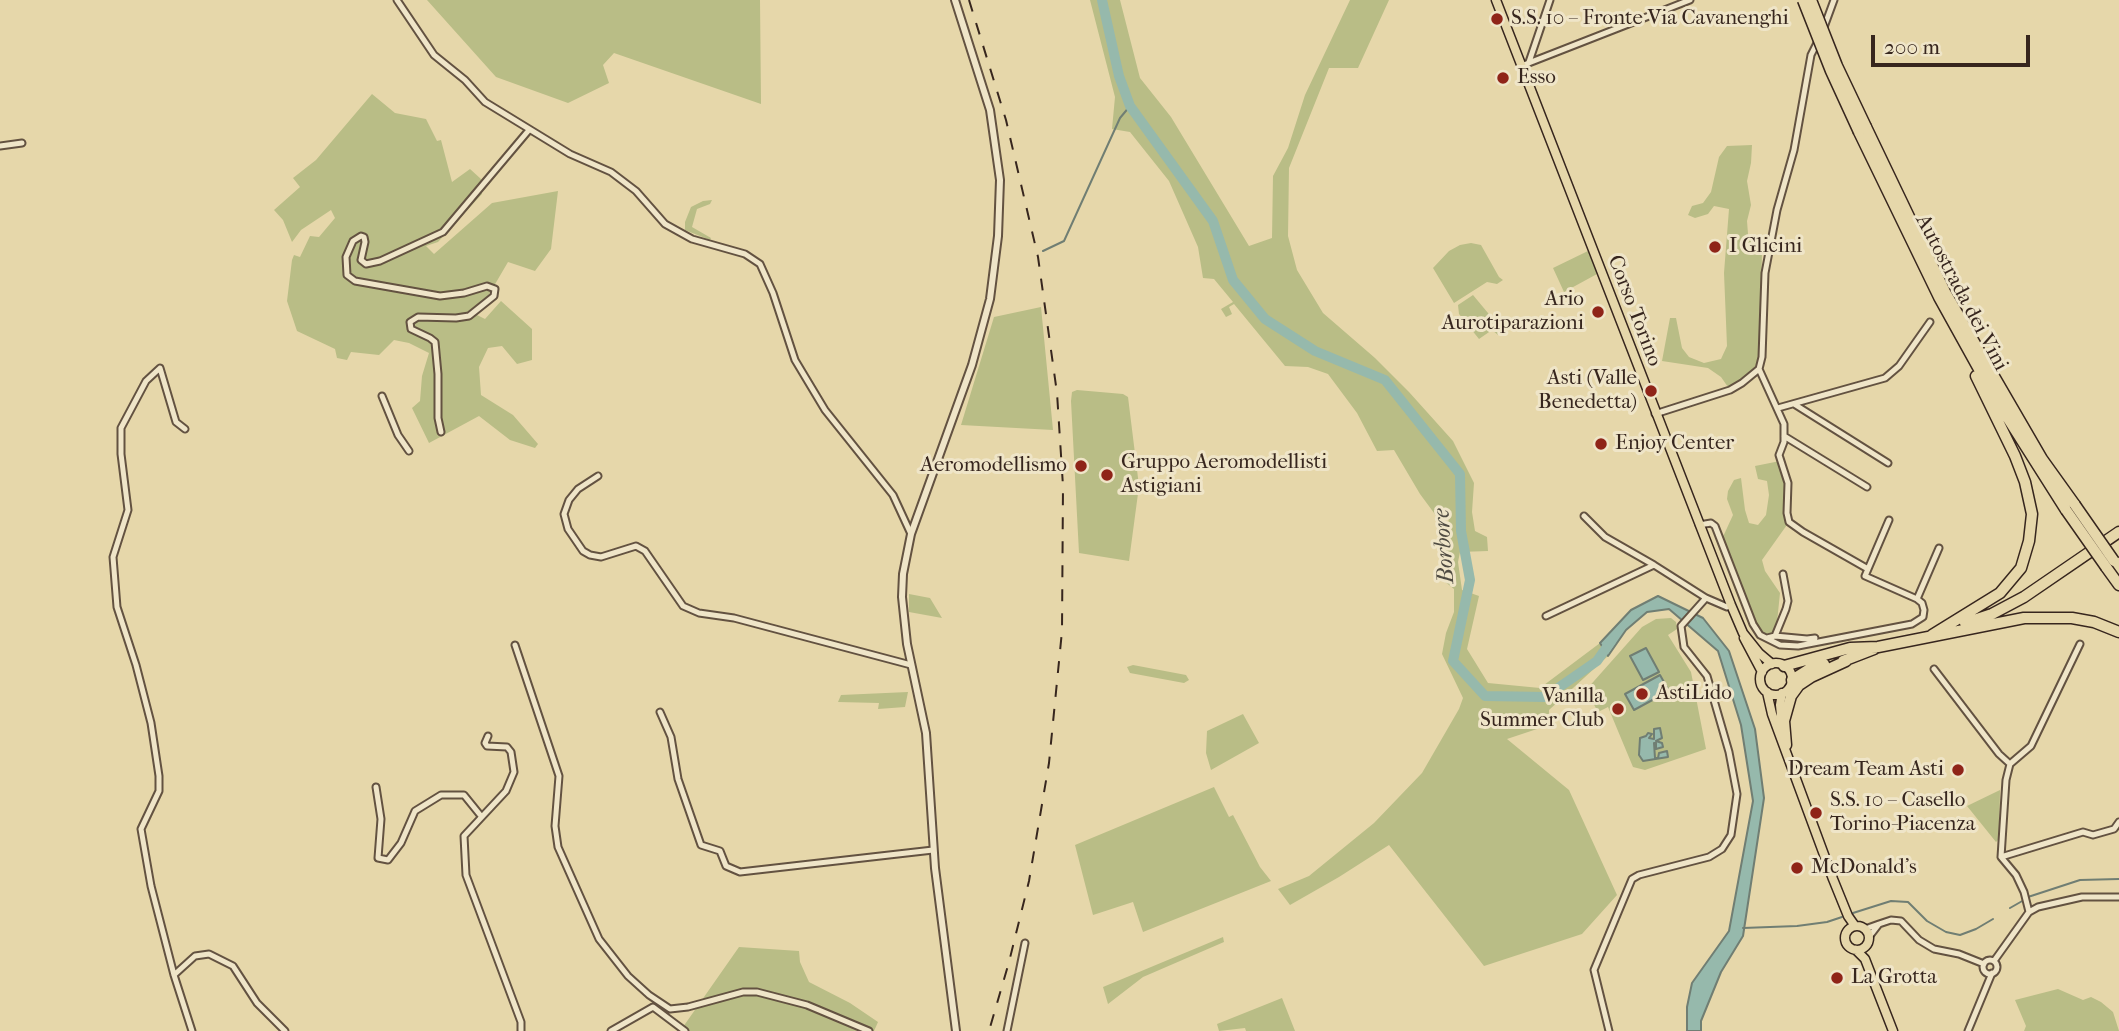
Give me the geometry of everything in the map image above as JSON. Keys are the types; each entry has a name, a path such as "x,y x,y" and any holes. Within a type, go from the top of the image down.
{"highway":[{"name":"Autostrada dei Vini","path":"1803,0 1821,49 1945,292 2071,508"},
{"name":"Autostrada dei Vini","path":"1811,0 1863,130 1939,297 1996,398 2071,508 2115,566 2119,585"},
{"path":"1932,635 1992,600 2003,590 2022,564 2032,519 2027,489 2015,456 1939,297"},
{"path":"1932,635 2015,603 2119,532"},
{"path":"1784,666 1850,648 1878,647 2015,619 2052,617 2094,622 2119,632"},
{"path":"1786,745 1784,720 1791,696 1799,685 1878,647"},
{"path":"1791,680 1811,668 1846,661"}],"main road":[{"name":"Corso Torino","path":"1496,0 1525,64 1655,414 1743,633 1745,644 1762,672 1760,681 1767,692 1772,714 1786,745 1852,928 1845,936 1846,944 1865,959 1892,1031"},
{"name":"Corso Torino","path":"1743,633 1772,664"},
{"path":"1762,672 1772,664 1784,666 1790,672 1789,688 1782,694 1767,692"},
{"name":"Corso Torino","path":"1782,694 1781,720 1786,745"},
{"path":"1852,928 1867,933"},
{"name":"Corso Torino","path":"1865,959 1867,933"},
{"path":"1856,950 1866,947"}],"street":[{"path":"397,0 434,55 465,80 485,102 570,154 611,172 636,191 664,224 692,239 745,254 760,264 773,293 795,360 825,410 892,495 911,534"},
{"path":"955,0 990,110 1000,180 998,236 990,299 972,365 911,534 903,574 902,606 911,665 926,733 933,850 956,1031"},
{"path":"1525,64 1550,0"},
{"path":"1525,64 1690,0"},
{"path":"1655,414 1730,390 1759,369 1762,357 1763,288 1777,210 1794,150 1811,55 1831,13 1834,0"},
{"path":"441,432 435,342 411,329 410,322 418,317 469,316 494,296 495,289 487,286 440,296 355,281 347,275 346,257 353,242 361,236 365,240 361,260 366,264 380,261 443,232 529,130"},
{"path":"0,146 22,143"},
{"path":"1778,408 1885,378 1899,366 1930,322"},
{"path":"185,429 176,422 160,368 146,381 121,428 121,454 128,510 113,556 117,607 142,688 159,776 159,791 141,829 151,886 192,1031"},
{"path":"1759,369 1782,416 1784,436 1779,455 1788,483 1789,522 1868,569"},
{"path":"382,396 398,435 409,451"},
{"path":"1794,404 1888,463"},
{"path":"1784,436 1867,487"},
{"path":"598,476 578,489 569,500 564,514 568,529 583,551 601,557 636,546 645,551 683,606 911,665"},
{"path":"1584,516 1605,537 1654,565 1704,600 1727,607 1731,605"},
{"path":"1699,525 1711,523 1715,526 1753,625 1760,635 1780,645 1798,646 1912,624 1923,617 1922,603 1917,599 1865,576 1889,520"},
{"path":"1917,599 1939,548"},
{"path":"1546,617 1654,565"},
{"path":"1775,636 1788,601 1783,573"},
{"path":"1609,1031 1594,970 1632,879 1639,874 1709,857 1722,849 1731,835 1737,794 1729,752 1707,676 1684,647 1681,626 1704,600"},
{"path":"1767,638 1815,638"},
{"path":"2028,909 2016,875 2001,857 2006,779 2010,764 2031,746 2080,644"},
{"path":"515,645 557,768 559,783 556,839 567,871 599,939 628,976 670,1009 680,1009 743,992 775,995 869,1031"},
{"path":"1934,669 2010,764"},
{"path":"660,712 671,737 678,779 701,845 720,851 726,866 740,872 933,850"},
{"path":"488,736 485,743 487,746 507,747 511,752 514,772 506,791 464,836 466,875 521,1023 521,1031"},
{"path":"376,787 381,819 378,858 388,860 401,843 415,811 441,794 464,795 481,816"},
{"path":"2001,857 2082,832 2093,835 2114,829 2119,822"},
{"path":"1994,961 2028,909 2082,897 2119,897"},
{"path":"1867,933 1891,919 1901,922 1919,940 1934,949 1959,954 1984,964"},
{"path":"1007,1031 1026,943"},
{"path":"174,975 195,956 209,954 233,966 257,1003 285,1031"},
{"path":"1984,964 1994,961"},
{"path":"1968,1031 1997,966 1994,961"},
{"path":"1984,964 1984,971 1992,974"},
{"path":"649,1007 650,995"},
{"path":"611,1031 649,1007 658,1009 685,1031"}],"green space":[{"path":"427,0 760,0 761,104 614,53 603,65 609,83 568,103 496,77"},
{"path":"1090,0 1120,0 1140,78 1171,117 1249,246 1272,238 1273,176 1288,148 1305,95 1350,0 1389,0 1358,68 1329,68 1289,168 1288,236 1297,270 1323,313 1375,358 1453,441 1474,483 1472,512 1475,531 1487,537 1488,551 1460,552 1458,562 1462,590 1479,596 1467,649 1488,683 1540,688 1600,643 1608,656 1549,710 1549,725 1507,739 1569,790 1617,895 1582,934 1484,966 1389,845 1290,905 1278,889 1309,876 1374,823 1422,773 1459,709 1463,698 1442,654 1454,612 1454,589 1444,581 1443,549 1451,546 1448,515 1437,517 1394,450 1377,451 1357,413 1328,374 1308,367 1285,366 1234,304 1229,307 1232,314 1226,317 1221,309 1233,302 1214,279 1203,278 1198,247 1169,181 1130,132 1112,129 1115,97"},
{"path":"372,94 395,113 426,119 437,141 441,140 452,182 470,169 481,179 482,194 438,242 426,246 434,254 492,203 558,191 551,249 535,271 508,262 477,315 485,319 501,301 532,329 532,360 517,364 502,346 488,348 479,367 481,395 513,415 538,444 535,448 510,440 479,416 429,443 412,408 420,401 422,376 429,353 409,343 394,340 379,355 351,352 347,360 337,358 335,349 297,331 287,301 292,260 294,255 300,257 310,236 319,237 335,218 331,210 301,230 292,242 283,220 274,210 300,187 293,178 316,160"},
{"path":"1752,145 1747,181 1751,205 1747,221 1748,234 1758,242 1762,250 1760,349 1755,368 1728,387 1721,377 1708,368 1662,361 1670,318 1676,318 1682,348 1689,357 1704,363 1721,359 1727,346 1724,273 1729,209 1714,206 1708,214 1695,218 1688,215 1692,206 1703,203 1711,192 1719,157 1727,146"},
{"path":"712,200 710,204 697,209 692,227 711,238 710,240 685,230 691,207"},
{"path":"1471,243 1481,245 1503,280 1497,284 1487,282 1454,303 1433,268 1449,251"},
{"path":"1588,251 1597,274 1564,292 1553,268"},
{"path":"1473,295 1503,331 1498,335 1492,330 1479,339 1459,314 1458,305"},
{"path":"1041,307 1053,430 961,425 994,317"},
{"name":"Gruppo Aeromodellisti Astigiani","path":"1077,390 1123,394 1128,397 1139,486 1129,561 1079,553 1071,401 1072,392"},
{"path":"1780,461 1788,483 1789,522 1762,560 1765,571 1780,593 1776,632 1767,638 1760,635 1721,541 1733,515 1727,499 1734,480 1741,478 1749,523 1758,525 1766,515 1769,495 1767,481 1758,479 1755,466"},
{"path":"909,594 930,598 942,618 909,612"},
{"name":"AstiLido","path":"1671,618 1676,622 1677,629 1668,635 1691,672 1706,749 1645,770 1633,767 1608,707 1598,712 1586,690 1642,627 1656,619"},
{"path":"1133,665 1186,675 1189,680 1184,683 1130,673 1127,667"},
{"path":"908,692 905,707 878,709 879,703 838,702 841,695"},
{"path":"1243,714 1259,743 1211,770 1206,753 1207,731"},
{"path":"1214,787 1229,817 1233,815 1260,867 1271,881 1143,932 1133,902 1093,915 1075,845"},
{"path":"2000,790 1999,839 1996,842 1967,806"},
{"path":"1223,937 1224,942 1143,977 1108,1004 1103,987"},
{"path":"739,947 799,951 800,962 809,982 850,1003 878,1022 874,1031 687,1031 683,1027"},
{"path":"2058,989 2083,1000 2091,997 2101,1002 2113,1012 2119,1031 2024,1031 2026,1026 2015,1000"},
{"path":"1282,998 1295,1031 1246,1031 1245,1028 1219,1031 1217,1024"}],"shaded area":[{"path":"1658,596 1703,618 1729,651 1755,729 1764,798 1743,936 1721,972 1701,1021 1701,1031 1687,1031 1687,1007 1692,983 1729,931 1753,801 1741,725 1718,651 1669,609 1647,612 1626,630 1608,656 1600,643 1631,610"},
{"path":"1646,648 1659,672 1643,680 1630,656"},
{"path":"1660,675 1669,691 1634,710 1625,694"},
{"path":"1660,728 1662,738 1656,741 1662,743 1663,747 1656,749 1654,743 1655,758 1658,758 1659,753 1667,751 1668,757 1643,761 1639,755 1640,738 1648,733 1652,734 1649,738 1654,739 1654,729"}],"waterway":[{"name":"Borbore","path":"1102,0 1119,76 1130,106 1213,221 1233,280 1265,319 1315,351 1385,380 1460,474 1461,531 1470,580 1453,661 1485,696 1545,697 1597,661 1611,641"},
{"path":"1043,251 1064,241 1120,118 1130,106"},
{"path":"2028,897 2080,880 2119,879"},
{"path":"2010,908 2024,900"},
{"path":"1853,913 1891,901 1908,902 1927,921 1946,932 1960,935 1993,919"},
{"path":"1743,928 1797,926 1842,917"}],"railway":[{"path":"969,0 1006,120 1038,257 1057,393 1063,486 1062,631 1049,763 1029,881 989,1031"}],"place":[{"name":"S.S. 10 – Fronte Via Cavanenghi","path":"1497,19"},
{"name":"Esso","path":"1503,78"},
{"name":"I Glicini","path":"1715,247"},
{"name":"Ario Aurotiparazioni","path":"1598,312"},
{"name":"Asti (Valle Benedetta)","path":"1651,391"},
{"name":"Enjoy Center","path":"1601,444"},
{"name":"Aeromodellismo","path":"1081,466"},
{"name":"Gruppo Aeromodellisti Astigiani","path":"1107,475"},
{"name":"AstiLido","path":"1642,694"},
{"name":"Vanilla Summer Club","path":"1618,709"},
{"name":"Dream Team Asti","path":"1958,770"},
{"name":"S.S. 10 – Casello Torino-Piacenza","path":"1816,813"},
{"name":"McDonald's","path":"1797,868"},
{"name":"La Grotta","path":"1837,978"}]}
